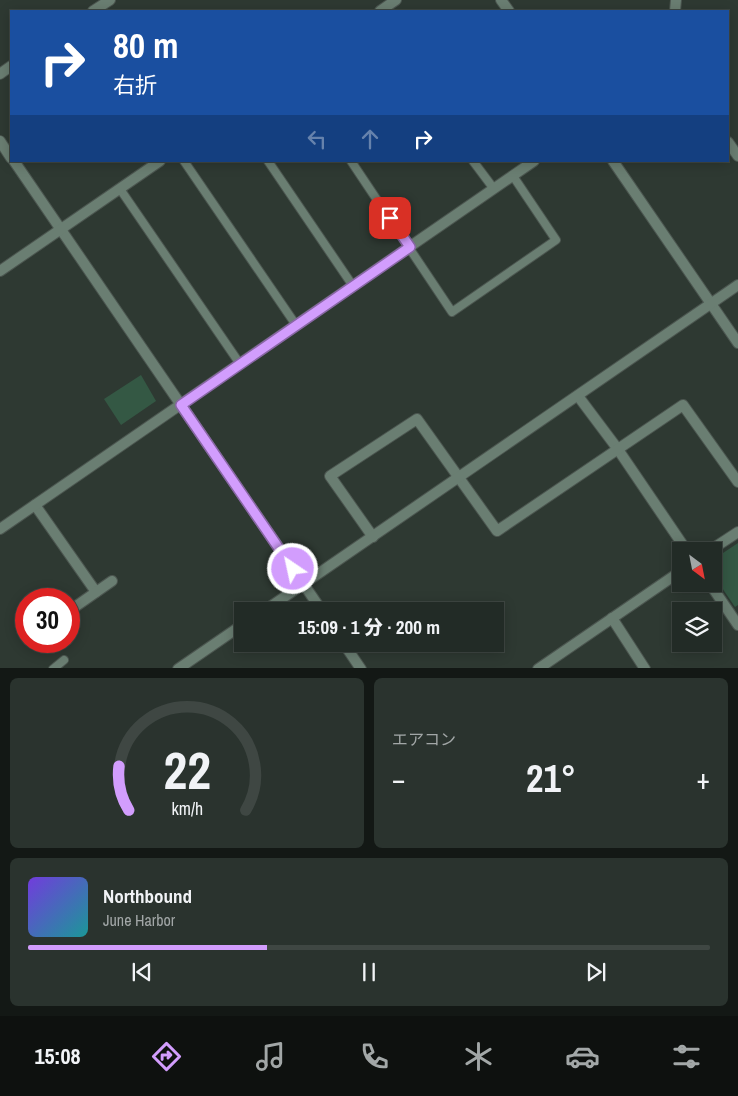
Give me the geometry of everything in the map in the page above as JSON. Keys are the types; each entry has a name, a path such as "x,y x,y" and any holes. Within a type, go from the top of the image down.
{"street":[{"path":"95,10 110,0"},
{"path":"381,10 396,0"},
{"path":"0,141 10,156"},
{"path":"729,143 738,156"},
{"path":"15,162 316,602"},
{"path":"0,530 533,162"},
{"path":"613,162 738,342"},
{"path":"0,271 155,163"},
{"path":"277,602 738,285"},
{"path":"578,396 617,448 681,542"},
{"path":"373,537 330,476 418,419 497,531 683,405 738,482"},
{"path":"35,505 96,592"},
{"path":"722,542 738,532"},
{"path":"538,668 672,576"},
{"path":"80,604 112,581"},
{"path":"715,592 738,625"},
{"path":"612,618 646,668"},
{"path":"178,668 234,630"},
{"path":"350,652 361,668"}],"lane":[{"path":"185,162 296,325"},
{"path":"269,162 352,286"},
{"path":"352,162 452,312 556,240 513,176"},
{"path":"474,162 494,189"},
{"path":"120,189 240,364"},
{"path":"52,668 64,660"}],"green space":[{"path":"141,375 156,401 121,425 104,399"},
{"path":"738,543 738,605 735,607 722,588 722,554"}],"route":[{"path":"293,569 181,405 410,247 390,218"}]}
